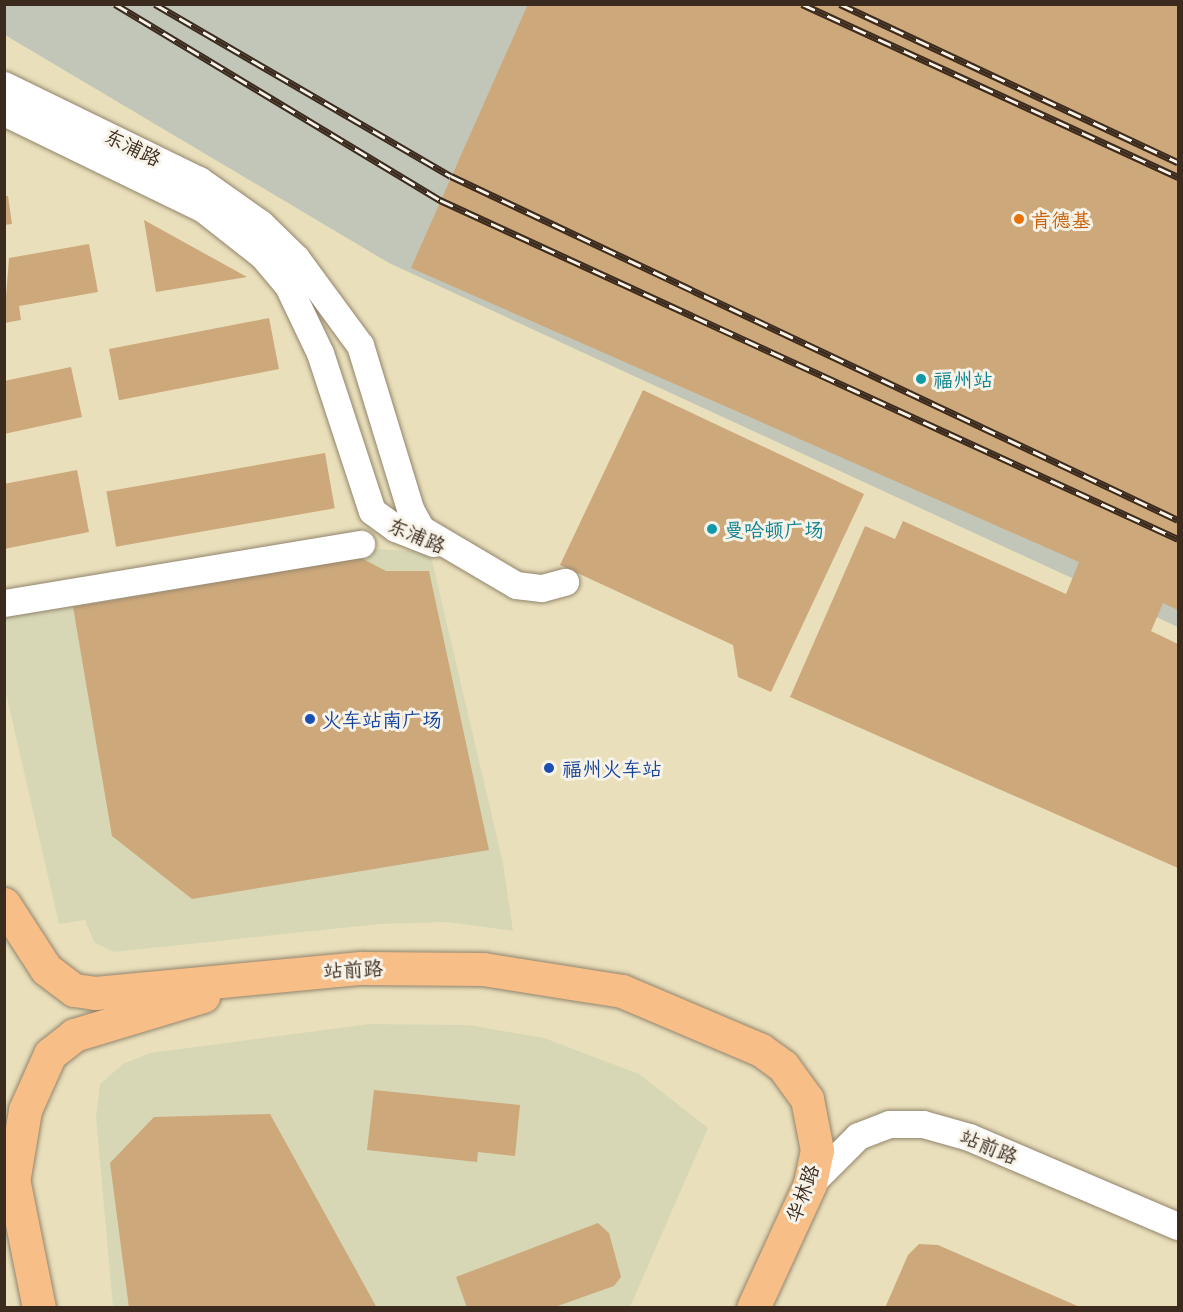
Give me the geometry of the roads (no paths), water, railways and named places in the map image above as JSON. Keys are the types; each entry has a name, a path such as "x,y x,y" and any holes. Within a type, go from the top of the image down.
{"main road":[{"name":"站前路","path":"4,904 34,953 74,990 95,993 399,967 562,977 637,996 735,1036"},
{"path":"13,1182 25,1110 50,1054 74,1035 142,1018 256,978"},
{"name":"华林路","path":"735,1036 783,1066 807,1099 817,1132 810,1184 753,1308"},
{"path":"4,1134 39,1308"}],"street":[{"name":"东浦路","path":"4,84 200,180 278,238 344,317 360,345 418,524 460,553"},
{"name":"东浦路","path":"4,112 202,208 262,256 288,286 320,354 372,511 395,528 460,553"},
{"path":"4,603 361,544"},
{"path":"460,553 516,585 542,588 566,582"},
{"name":"站前路","path":"810,1184 858,1136 889,1124 923,1124 969,1137 1179,1226"}],"railway":[{"path":"115,4 440,200 1178,539"},
{"path":"155,4 451,176 1178,520"},
{"path":"802,4 1178,177"},
{"path":"840,4 1178,162"}],"place":[{"name":"肯德基","path":"1019,219"},
{"name":"福州站","path":"921,379"},
{"name":"曼哈顿广场","path":"712,529"},
{"name":"火车站南广场","path":"310,719"},
{"name":"福州火车站","path":"549,768"}]}
